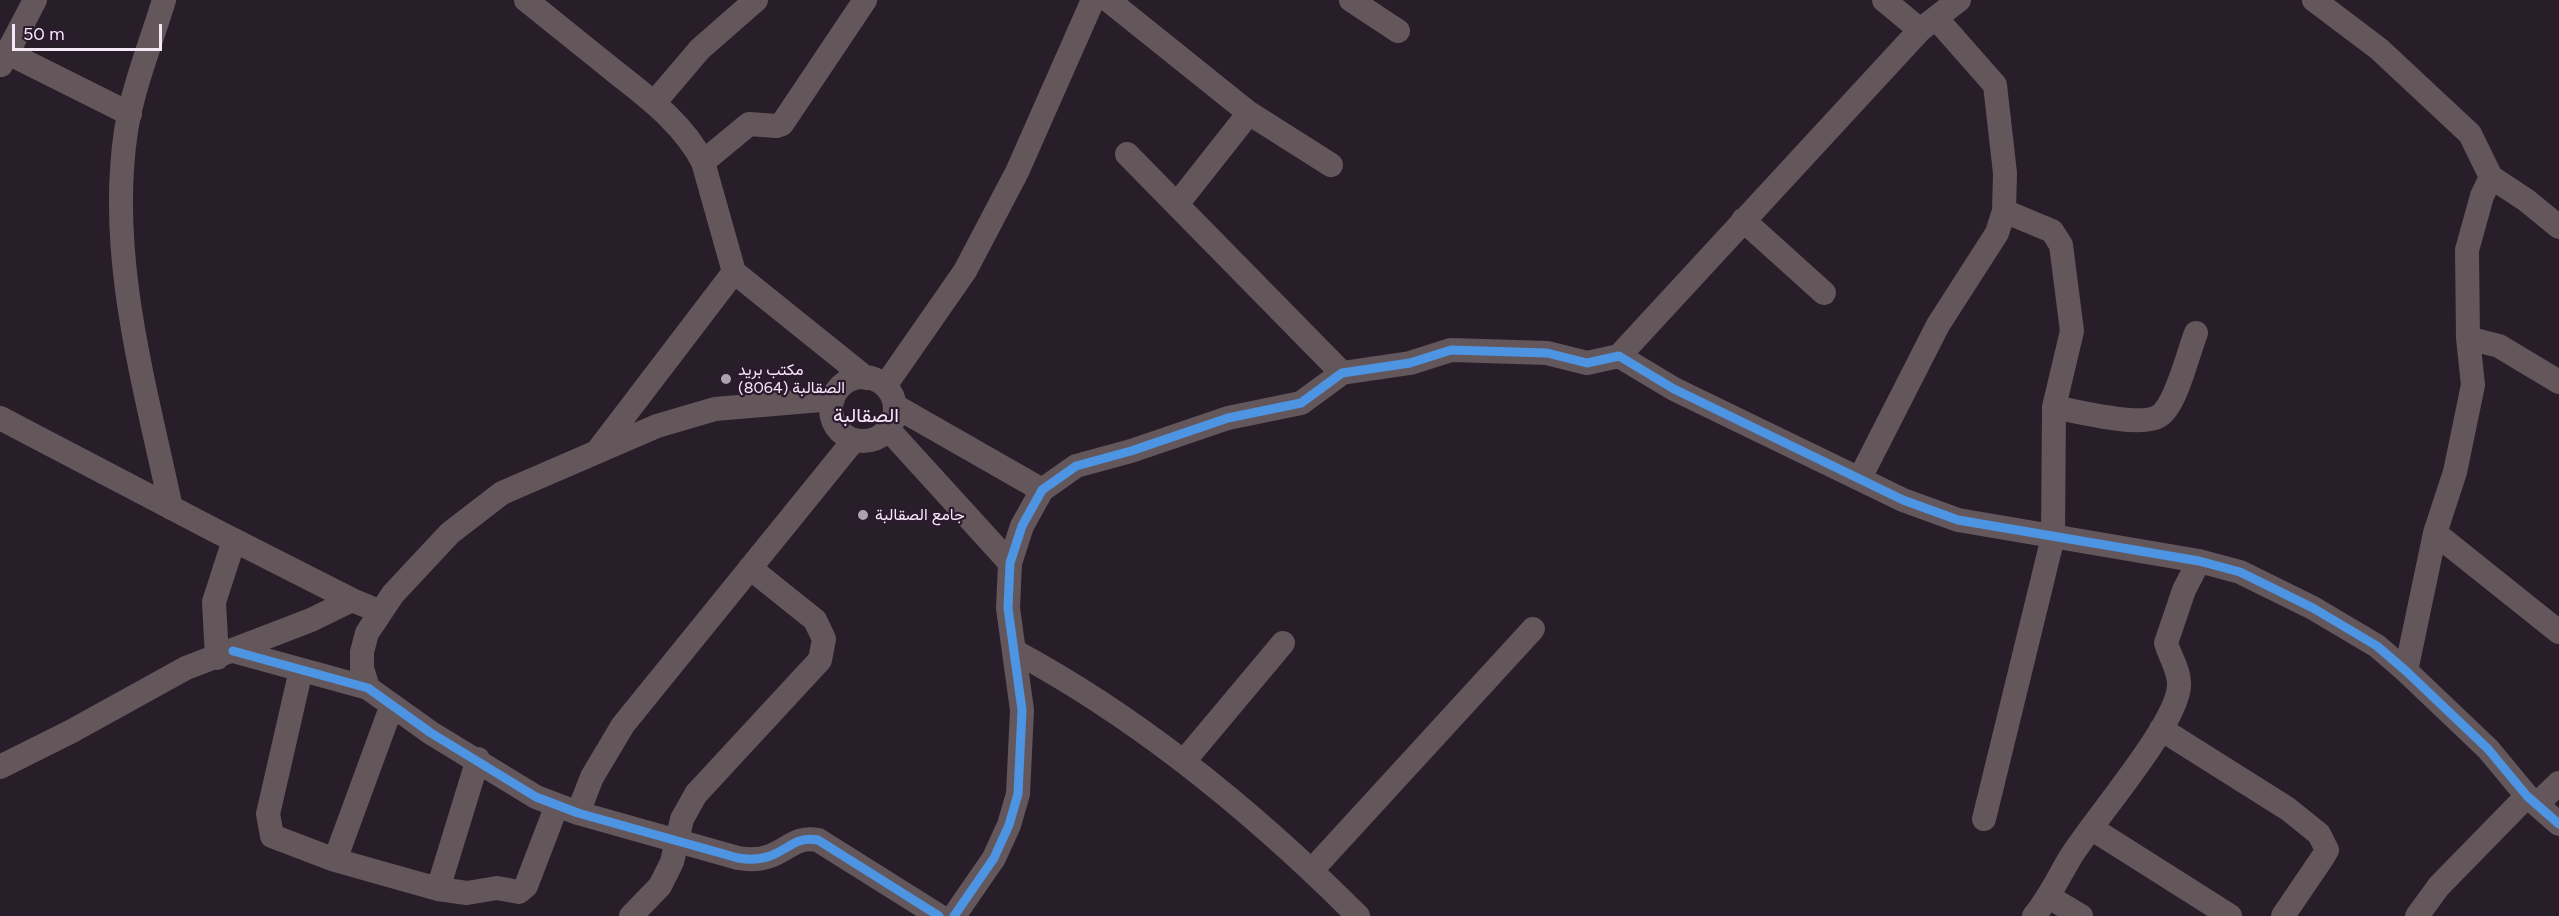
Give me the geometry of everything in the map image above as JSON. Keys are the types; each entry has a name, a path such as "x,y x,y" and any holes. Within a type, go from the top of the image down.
{"street":[{"path":"35,0 4,60 130,114"},
{"path":"164,0 126,130 121,195 122,236 141,371 171,508"},
{"path":"526,0 654,103 695,146 703,162 734,272 882,390 1042,490"},
{"path":"654,103 700,49 756,0"},
{"path":"703,162 749,124 776,126 782,124 865,0"},
{"path":"882,390 965,271 1017,172 1093,0"},
{"path":"1108,0 1249,113 1331,165"},
{"path":"1351,0 1398,32"},
{"path":"1860,478 1938,325 1997,233 2004,211 2005,173 1995,85 1928,24 1884,0"},
{"path":"954,916 994,858 1009,825 1018,794 1022,710 1016,652 1008,608 1010,563 1022,526 1042,490 1076,466 1131,451 1228,418 1301,403 1341,373 1410,363 1452,350 1547,353 1587,363 1619,356 1743,220 1928,24 1959,0"},
{"path":"2314,0 2379,49 2470,134 2491,177 2526,200 2559,227"},
{"path":"1178,203 1249,113"},
{"path":"1127,154 1178,203 1341,373"},
{"path":"2406,671 2435,533 2455,472 2473,385 2468,338 2467,250 2482,196 2491,177"},
{"path":"1984,819 2053,537 2054,408 2072,331 2061,246 2052,231 2004,211"},
{"path":"1743,220 1824,293"},
{"path":"597,451 734,272"},
{"path":"2054,408 2138,420 2158,417 2170,404 2196,333"},
{"path":"2468,338 2499,346 2559,382"},
{"path":"1619,356 1674,389 1903,501 1935,513 2053,537 2199,561 2240,573 2339,622 2377,646 2406,671 2488,749 2533,800 2559,824"},
{"path":"846,382 882,390 894,414 888,429 872,440 854,440 837,428 831,409 833,399 846,382"},
{"path":"368,688 362,668 362,652 367,633 393,594 420,564 475,512 502,493 657,426 714,409 833,399"},
{"path":"0,418 171,508 352,600 381,612"},
{"path":"888,429 1010,563"},
{"path":"301,670 268,814 272,836 335,860 438,889 467,893 497,888 512,893 519,892 525,886 568,809 592,777 623,725 854,440"},
{"path":"2435,533 2559,633"},
{"path":"225,654 214,602 234,540"},
{"path":"2034,916 2049,897 2070,858 2168,720 2179,687 2177,670 2166,643 2184,591 2199,561"},
{"path":"631,916 660,886 672,862 682,819 696,794 820,660 824,639 815,620 750,568"},
{"path":"0,767 72,731 156,682 186,668 311,620 352,600"},
{"path":"1312,870 1533,629"},
{"path":"1185,760 1283,643"},
{"path":"1016,652 1080,689 1185,760 1312,870 1358,916"},
{"path":"225,654 301,670 368,688 431,733 478,759 536,797 568,809 738,858 756,860 771,856 805,838 818,840 939,916"},
{"path":"335,860 392,705"},
{"path":"2161,729 2288,809 2325,841 2327,850 2283,916"},
{"path":"438,889 478,759"},
{"path":"2417,916 2439,886 2533,800 2559,783"},
{"path":"2091,828 2230,916"},
{"path":"2049,897 2081,916"}],"cycle path":[{"path":"954,916 994,858 1009,825 1018,794 1022,710 1008,608 1010,563 1022,526 1042,490 1076,466 1131,451 1228,418 1301,403 1342,373 1410,363 1451,350 1547,353 1587,363 1619,356 1674,389 1903,500 1958,520 2199,561 2240,572 2313,608 2377,646 2488,749 2527,796 2559,824"},
{"path":"233,651 368,688 431,733 536,797 578,813 742,859 766,857 798,841 818,840 939,916"}],"place":[{"name":"مكتب بريد الصقالبة (8064)","path":"726,379"},
{"name":"جامع الصقالبة","path":"863,515"}],"district":[{"name":"الصقالبة","path":"866,416"}]}
